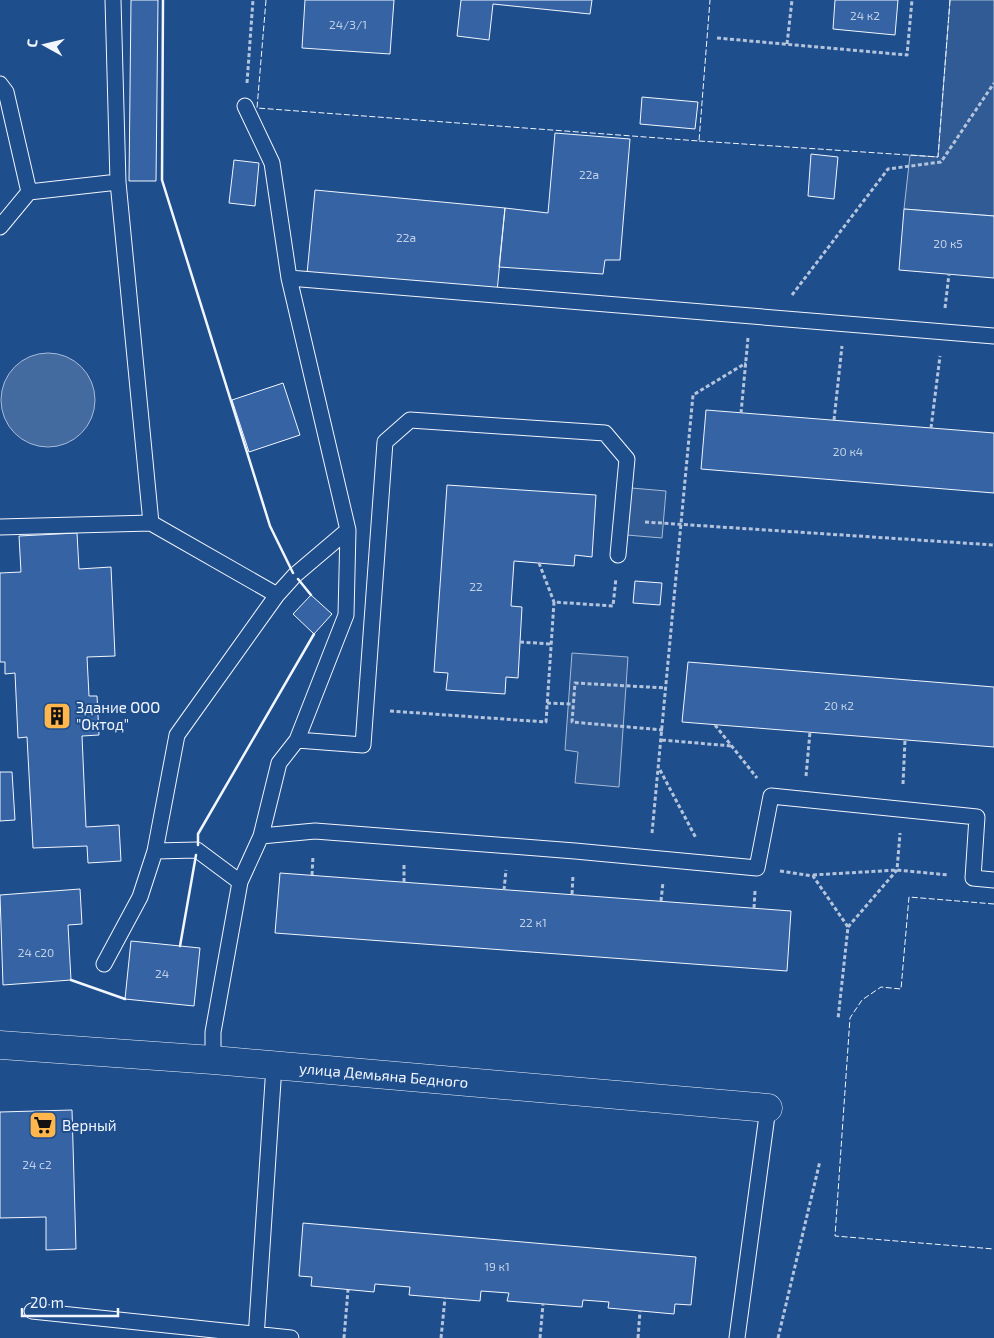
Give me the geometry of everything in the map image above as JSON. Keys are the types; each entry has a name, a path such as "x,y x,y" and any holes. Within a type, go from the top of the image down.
{"street":[{"name":"улица Демьяна Бедного","path":"0,1045 213,1060 768,1108"}],"lane":[{"path":"112,0 118,182 151,523"},
{"path":"0,84 6,92 30,192"},
{"path":"213,1060 213,1032 240,882 261,836 279,763 297,740 346,615 348,530 289,278 272,163 245,106"},
{"path":"0,227 30,192 118,182"},
{"path":"289,278 994,336"},
{"path":"297,740 363,745 385,442 410,420 605,433 627,459 618,555"},
{"path":"0,527 151,523 277,596"},
{"path":"104,964 140,897 155,851 177,735 277,596 295,575 348,530"},
{"path":"261,836 315,831 757,868 771,796 977,817 972,878 994,880"},
{"path":"155,851 197,850 240,882"},
{"path":"256,1336 274,1066"},
{"path":"737,1338 768,1108"},
{"path":"32,1312 256,1336 291,1338"}],"path":[{"path":"245,106 253,0"},
{"path":"787,44 792,0"},
{"path":"717,38 907,55 912,0"},
{"path":"775,318 888,169 941,162 994,83"},
{"path":"741,412 750,316"},
{"path":"834,420 845,323"},
{"path":"649,858 663,730 693,395 746,364"},
{"path":"622,521 994,546"},
{"path":"554,602 613,606 618,555"},
{"path":"366,710 546,722 554,602 539,563"},
{"path":"520,642 551,644"},
{"path":"663,730 572,722 573,704 575,683 666,688"},
{"path":"547,702 573,704"},
{"path":"715,725 771,796"},
{"path":"804,800 810,732"},
{"path":"662,740 732,746"},
{"path":"838,1019 848,927 897,870 905,740"},
{"path":"659,770 710,864"},
{"path":"757,868 813,876 897,870 972,878"},
{"path":"813,876 848,927"},
{"path":"778,1338 820,1161"},
{"path":"344,1338 348,1290"},
{"path":"441,1338 445,1298"},
{"path":"540,1338 544,1304"},
{"path":"638,1338 640,1311"}],"shaded area":[{"path":"950,0 994,0 994,216 904,209 910,155 938,157"},
{"path":"48,353 66,356 81,367 92,382 95,400 92,418 81,433 66,444 48,447 30,444 15,433 4,418 1,400 4,382 15,367 30,356"},
{"path":"620,487 666,491 662,538 615,534"},
{"path":"572,653 628,657 619,787 575,783 578,752 565,750"}],"building":[{"path":"131,0 158,0 156,181 129,181"},
{"path":"305,0 394,0 390,54 302,48"},
{"path":"461,0 592,0 590,14 493,4 489,40 457,36"},
{"path":"835,0 898,0 895,35 833,29"},
{"path":"642,97 698,102 695,129 640,124"},
{"path":"555,133 630,139 620,260 605,260 603,274 499,267 505,208 548,213"},
{"path":"811,154 838,157 834,199 808,196"},
{"path":"234,160 259,163 255,206 229,203"},
{"path":"315,190 505,208 497,292 307,274"},
{"path":"904,209 994,216 994,278 899,270"},
{"path":"283,383 300,435 249,452 232,400"},
{"path":"706,410 994,433 994,493 701,469"},
{"path":"447,485 596,495 592,557 575,555 574,566 514,561 511,606 522,607 518,678 506,677 505,694 446,690 448,673 434,672"},
{"name":"Здание ООО \"Октод\"","path":"77,533 79,569 111,567 115,656 87,657 89,696 97,696 99,735 82,736 86,827 119,825 121,861 88,863 87,846 33,848 27,737 18,738 15,673 5,674 5,662 0,662 0,573 21,572 19,536"},
{"path":"635,581 662,583 660,605 633,603"},
{"path":"311,595 332,614 314,634 293,614"},
{"path":"688,662 994,687 994,747 682,722"},
{"path":"0,772 12,772 15,820 0,821"},
{"path":"280,873 791,911 787,971 275,933"},
{"path":"80,889 82,924 68,925 71,980 3,985 0,895"},
{"path":"131,941 200,948 194,1006 125,999"},
{"path":"72,1110 76,1249 46,1250 46,1217 0,1218 0,1112"},
{"path":"303,1223 696,1257 691,1305 675,1304 674,1314 608,1308 609,1302 583,1300 582,1307 507,1301 509,1293 481,1291 480,1301 409,1295 410,1287 375,1284 374,1292 311,1286 312,1277 299,1276"}],"fence":[{"path":"266,0 257,108 699,141 710,0"},
{"path":"699,141 938,157 950,0"},
{"path":"994,904 909,897 901,989 881,987 862,1000 850,1018 835,1236 994,1249"}],"wall":[{"path":"163,0 162,180 270,526 293,573"},
{"path":"298,579 311,595"},
{"path":"198,845 198,834 314,634"},
{"path":"180,946 196,855"},
{"path":"71,980 125,999"}],"place":[{"name":"Здание ООО \"Октод\"","path":"57,716"},
{"name":"Верный","path":"43,1125"}]}
